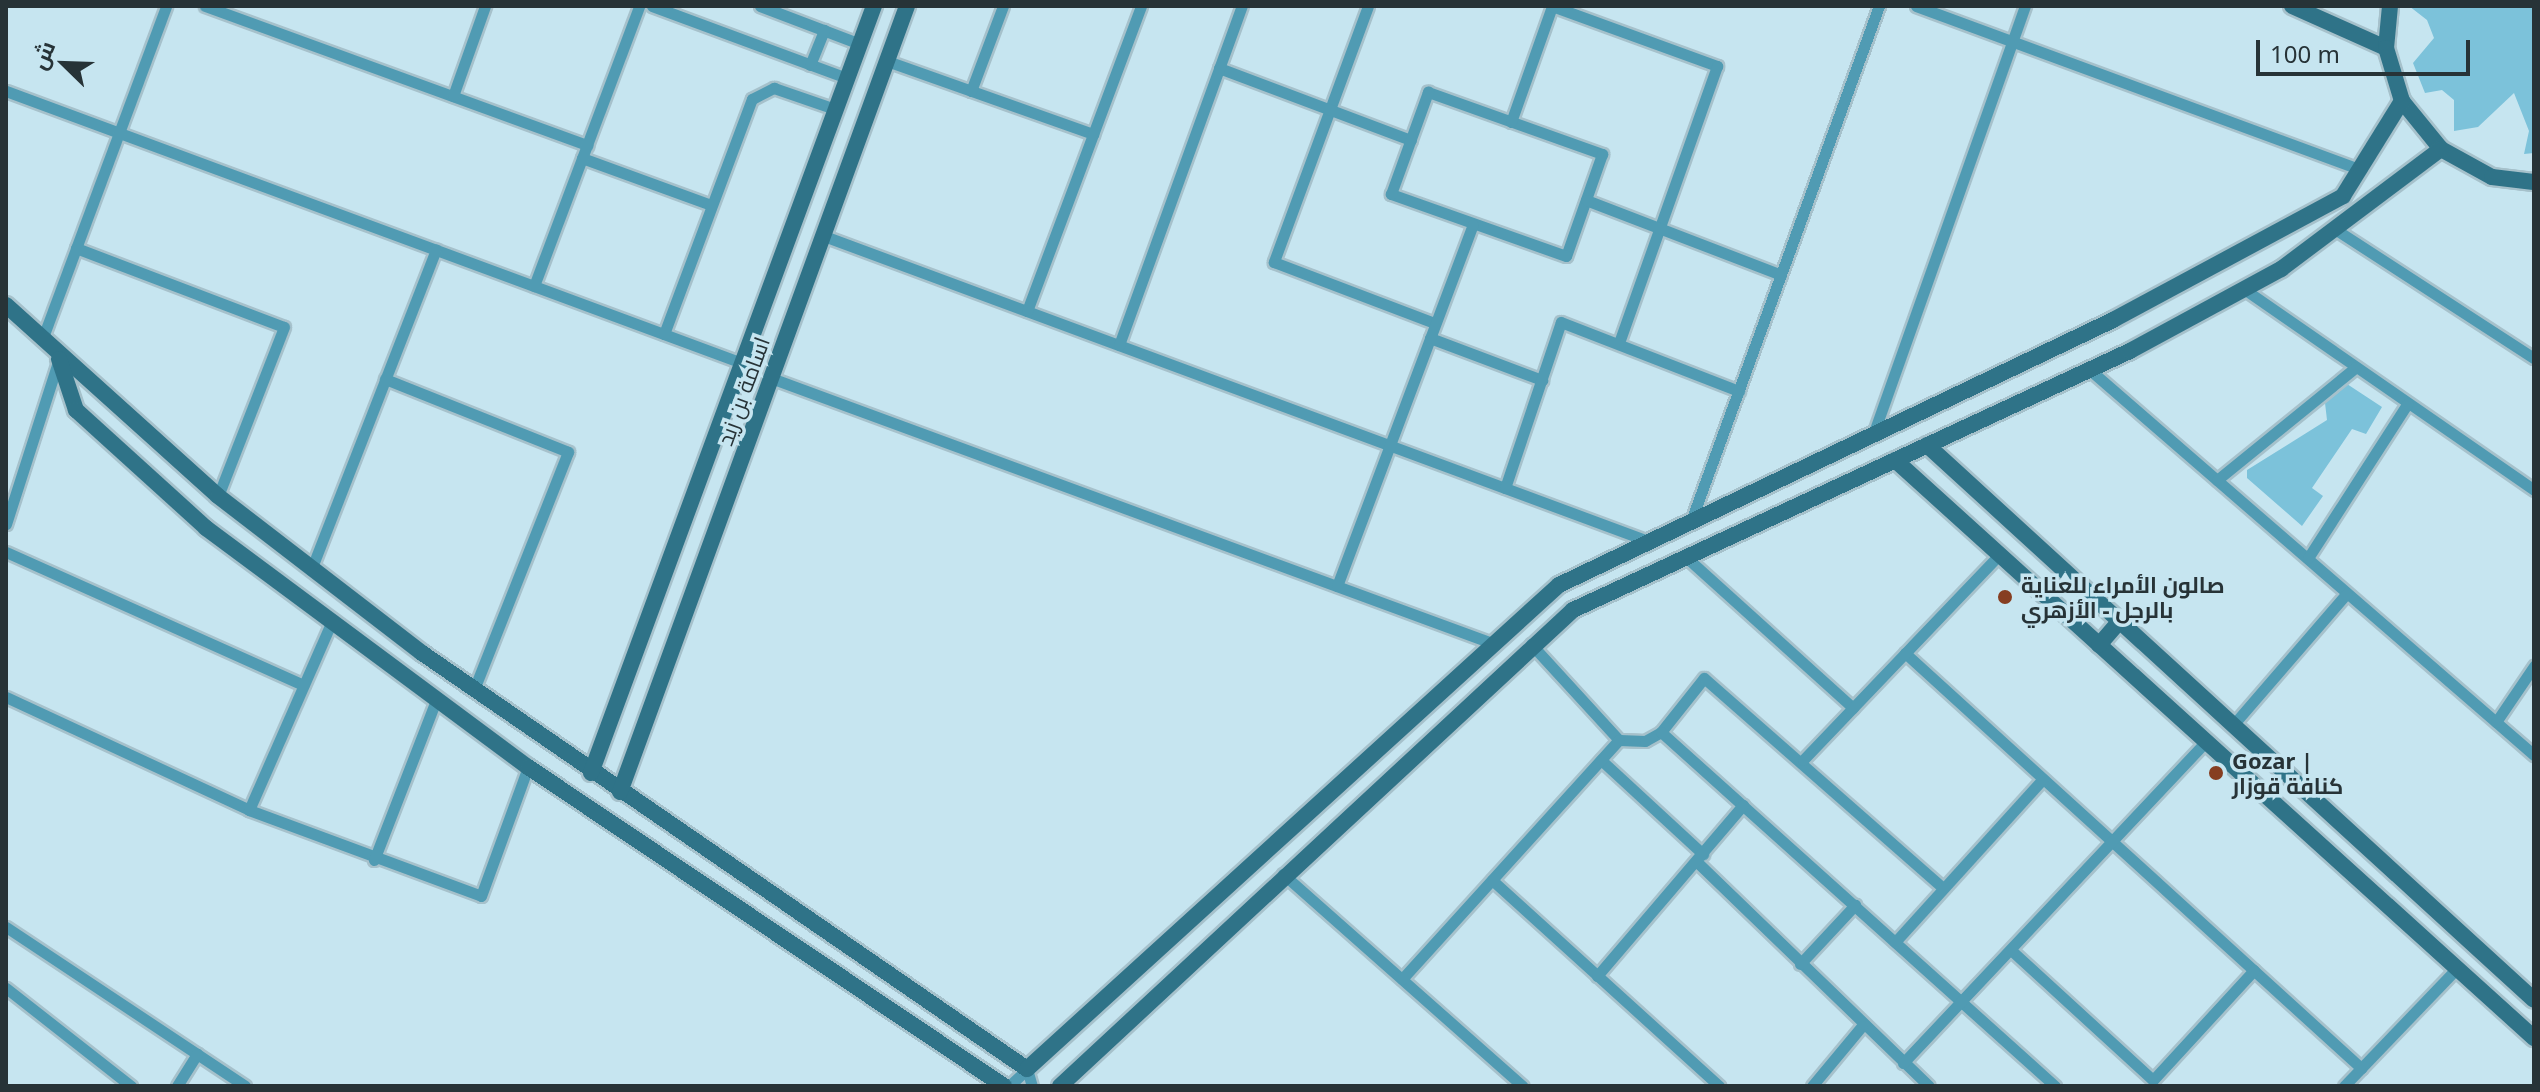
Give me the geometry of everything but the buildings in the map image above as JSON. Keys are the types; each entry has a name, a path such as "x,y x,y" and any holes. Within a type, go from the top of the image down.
{"main road":[{"name":"اسامة بن زید","path":"591,773 874,6"},
{"name":"اسامة بن زید","path":"620,792 907,6"},
{"path":"2292,6 2386,48"},
{"path":"2390,6 2386,48 2402,101 2441,149 2492,177 2534,182"},
{"path":"6,305 59,359 96,383 218,496 311,570 591,773 1027,1069 1489,642 1559,585 1872,438 2343,196 2402,101"},
{"path":"1060,1086 1530,644 1573,610 2090,370 2244,289 2335,229 2441,149"},
{"path":"59,359 76,410 206,528 528,767 1007,1086"},
{"path":"1927,445 2534,1000"},
{"path":"1895,460 2534,1038"},
{"path":"2099,645 2120,621"}],"street":[{"path":"42,340 166,6"},
{"path":"205,6 587,145"},
{"path":"453,96 485,6"},
{"path":"534,286 639,6"},
{"path":"652,6 847,78"},
{"path":"760,6 860,44"},
{"path":"971,91 1003,6"},
{"path":"1027,311 1141,6"},
{"path":"1119,345 1242,6"},
{"path":"1368,6 1274,262 1435,323"},
{"path":"1511,122 1552,6 1717,66 1619,343"},
{"path":"1691,521 1879,6"},
{"path":"1916,6 2360,169"},
{"path":"1872,438 2025,6"},
{"path":"810,65 824,30"},
{"path":"887,61 1093,134"},
{"path":"1219,68 1411,140"},
{"path":"664,334 744,116 762,90 835,109"},
{"path":"6,91 742,363"},
{"path":"1428,92 1602,154 1566,256 1391,194 1411,140 1428,92"},
{"path":"582,158 711,205"},
{"path":"1586,200 1781,275"},
{"path":"1337,586 1473,225"},
{"path":"2335,229 2534,358"},
{"path":"824,236 1648,541"},
{"path":"76,248 284,327 218,496"},
{"path":"311,570 436,250"},
{"path":"2244,289 2534,490"},
{"path":"1505,488 1561,322 1739,391"},
{"path":"1430,338 1542,380"},
{"path":"6,524 59,359"},
{"path":"2217,480 2356,367"},
{"path":"2090,370 2534,755"},
{"path":"771,378 1489,642"},
{"path":"385,379 568,452 474,690"},
{"path":"2308,558 2408,403"},
{"path":"6,552 304,685"},
{"path":"1803,760 1999,555"},
{"path":"1686,557 1853,708"},
{"path":"2233,725 2347,593"},
{"path":"249,810 331,623"},
{"path":"1530,644 1619,740 1645,741 1661,732 1704,678 1803,760 1942,887"},
{"path":"1905,653 2361,1068"},
{"path":"2496,722 2534,666"},
{"path":"6,697 249,810 374,860 481,896 528,767"},
{"path":"374,860 436,700"},
{"path":"1661,732 2055,1086"},
{"path":"1402,979 1619,740"},
{"path":"1903,1063 1964,1003 2206,742"},
{"path":"1601,760 1862,1026 1929,1086"},
{"path":"1895,942 2043,779"},
{"path":"1597,976 1743,805"},
{"path":"1283,874 1523,1086"},
{"path":"1492,880 1719,1086"},
{"path":"1800,964 1855,905"},
{"path":"6,927 245,1086"},
{"path":"2012,951 2153,1080 2254,970"},
{"path":"2344,1086 2457,968"},
{"path":"6,988 131,1086"},
{"path":"1812,1086 1862,1026"},
{"path":"177,1086 197,1054"},
{"path":"1007,1086 1027,1069 1032,1086"}],"shaded area":[{"path":"2409,6 2534,6 2534,153 2524,154 2529,131 2514,93 2478,127 2454,131 2454,100 2442,90 2425,93 2413,63 2434,38 2427,20"},
{"path":"2347,384 2382,407 2366,434 2352,429 2312,488 2323,496 2302,526 2247,478 2247,470 2327,420 2325,403"}],"place":[{"name":"صالون الأمراء للعناية بالرجل - الأزهري","path":"2005,597"},
{"name":"Gozar | كنافة قوزار","path":"2216,773"}]}
